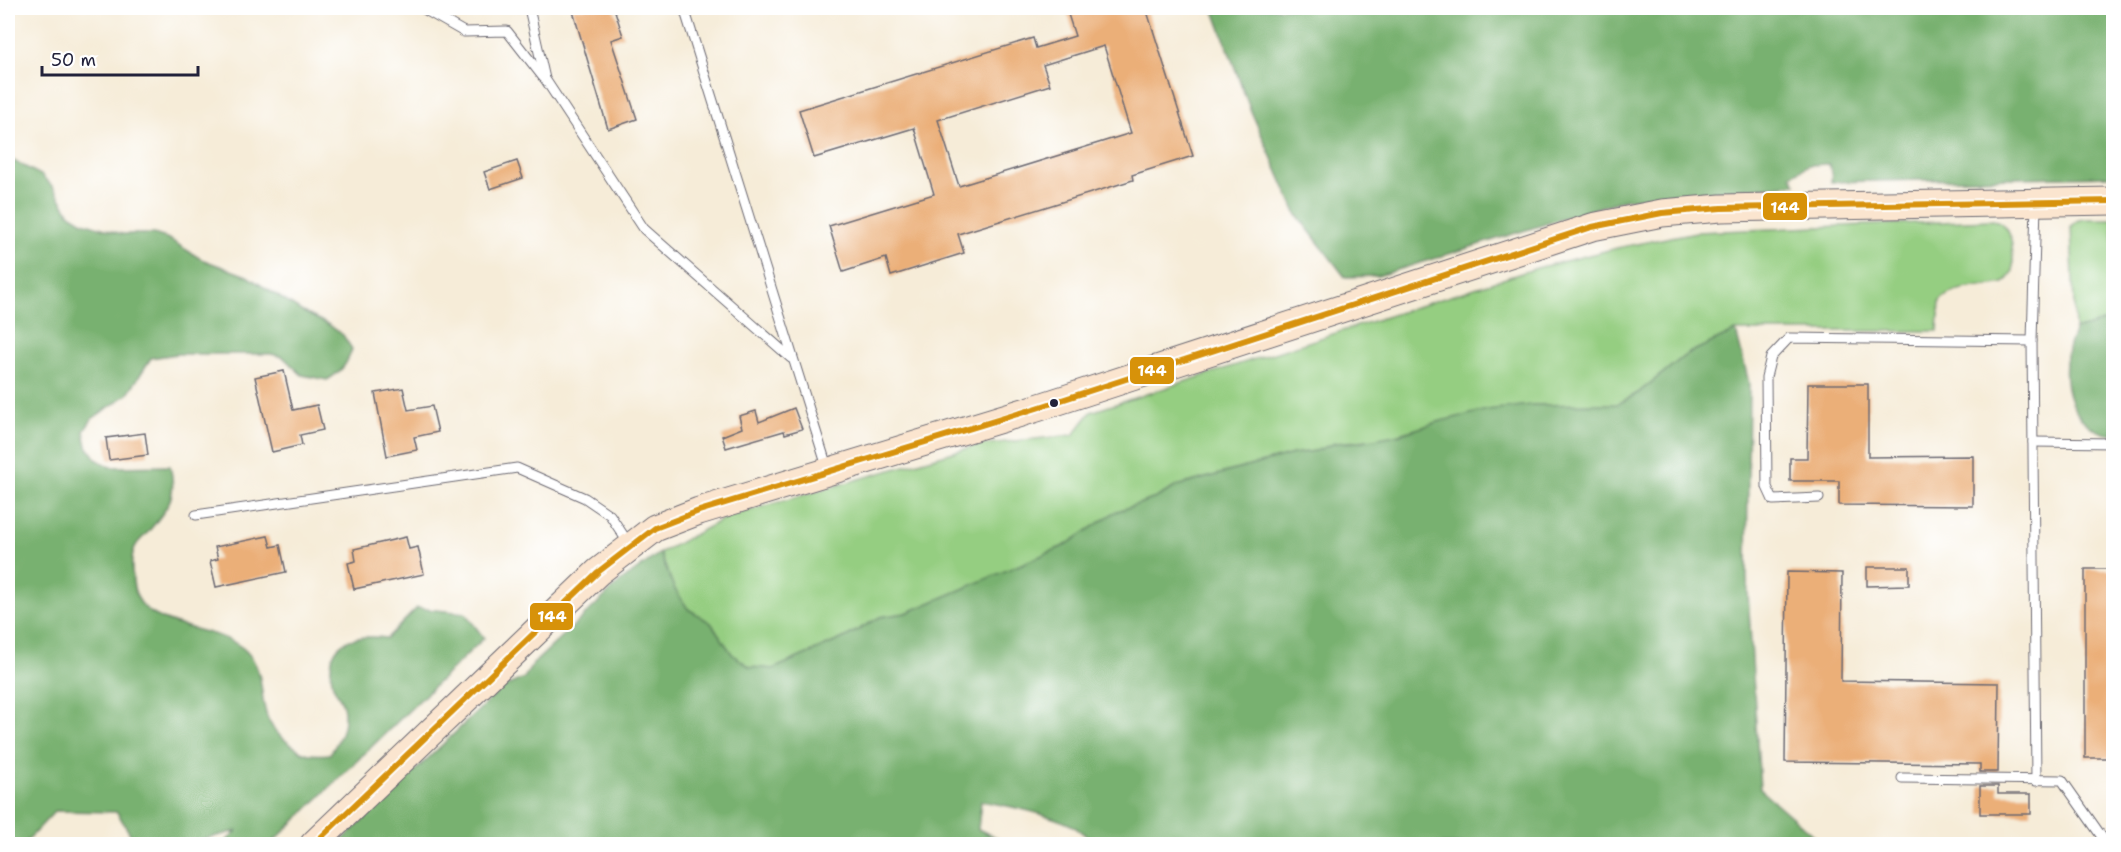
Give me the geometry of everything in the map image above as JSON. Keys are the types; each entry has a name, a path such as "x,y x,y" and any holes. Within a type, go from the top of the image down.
{"main road":[{"path":"314,844 598,572 655,528 699,511 828,473 1592,227 1662,213 1721,208 2114,201"}],"lane":[{"path":"422,8 464,32 507,31 545,79 644,229 793,359"},
{"path":"529,8 545,79"},
{"path":"684,8 828,473"},
{"path":"2036,202 2032,341 2036,781"},
{"path":"1819,498 1773,500 1767,487 1766,378 1771,357 1789,338 2032,341"},
{"path":"2033,442 2114,444"},
{"path":"196,515 517,468 585,498 610,515 630,546"},
{"path":"1902,778 2062,780 2102,837 2102,844"}],"green space":[{"path":"1213,8 2113,8 2113,176 1831,182 1832,173 1829,164 1809,165 1791,175 1796,184 1626,199 1378,276 1345,277 1297,215 1250,109"},
{"path":"8,158 41,175 53,187 70,214 83,222 122,234 154,234 169,239 201,259 247,276 301,311 329,325 343,335 352,349 343,367 327,380 302,375 283,357 271,354 177,354 151,358 128,394 92,419 84,431 87,446 96,459 110,467 170,466 173,486 170,501 149,531 137,543 132,556 133,580 137,598 148,610 162,619 233,642 246,651 259,673 264,708 274,730 301,751 315,755 330,754 342,731 343,706 333,685 331,667 337,648 344,643 363,637 387,638 417,608 465,613 484,638 271,844 223,844 237,831 185,844 136,844 117,812 55,811 24,844 8,844"},
{"path":"2113,219 2113,321 2075,330 2071,227 2077,221"},
{"path":"1998,221 2008,232 2011,239 2013,272 2004,283 1962,289 1946,296 1940,301 1938,331 1736,331 1687,354 1638,393 1618,404 1531,405 1464,416 1380,439 1335,443 1316,451 1293,454 1177,486 1156,498 1115,512 1064,546 906,613 880,617 846,637 773,669 750,667 732,654 711,623 688,609 674,588 660,553 727,517 978,445 1073,435 1091,412 1537,268 1617,248 1696,232"},
{"path":"2113,321 2113,435 2097,430 2084,421 2074,409 2066,378 2069,345 2075,330"},
{"path":"1736,331 1749,383 1747,577 1760,789 1823,844 1101,844 1073,826 1058,820 1025,810 981,801 978,829 1009,844 338,844 502,688 524,678 533,664 621,581 660,553 674,588 688,609 711,623 732,654 750,667 773,669 846,637 880,617 906,613 1064,546 1115,512 1156,498 1177,486 1293,454 1316,451 1335,443 1357,442 1401,434 1487,410 1531,405 1618,404 1638,393 1687,354"}],"building":[{"path":"572,8 614,8 623,36 611,40 637,119 608,129"},
{"path":"1066,8 1146,8 1193,156 1132,175 1133,180 958,234 964,253 891,276 886,258 843,272 829,226 934,194 914,128 814,158 799,110 1033,38 1036,48 1075,36","holes":["1104,46 1131,133 959,186 938,120 1050,85 1043,65"]},
{"path":"517,161 523,178 490,189 484,172"},
{"path":"284,371 293,410 317,405 323,430 300,435 302,445 272,452 255,377"},
{"path":"1808,384 1868,384 1868,457 1973,456 1973,506 1839,505 1839,481 1790,481 1790,458 1807,458"},
{"path":"403,388 408,410 432,406 438,432 414,437 417,450 387,456 375,393"},
{"path":"794,408 802,429 785,434 784,431 726,448 722,436 742,428 739,416 756,411 759,422"},
{"path":"145,433 148,455 109,460 106,438"},
{"path":"268,536 271,547 280,545 286,572 216,587 210,561 218,559 215,547"},
{"path":"406,537 409,549 418,547 424,574 354,589 348,563 356,561 354,549"},
{"path":"1867,567 1909,567 1909,585 1867,586"},
{"path":"2085,569 2114,569 2114,758 2085,758"},
{"path":"1787,572 1842,573 1841,681 1999,683 1998,772 1980,772 1980,764 1785,762"},
{"path":"1980,786 1998,786 1998,794 2031,794 2031,814 1980,814"}],"transit line":[{"name":"144","path":"314,844 598,572 655,528 699,511 1037,408 1592,227 1662,213 1721,208 2114,201"}]}
